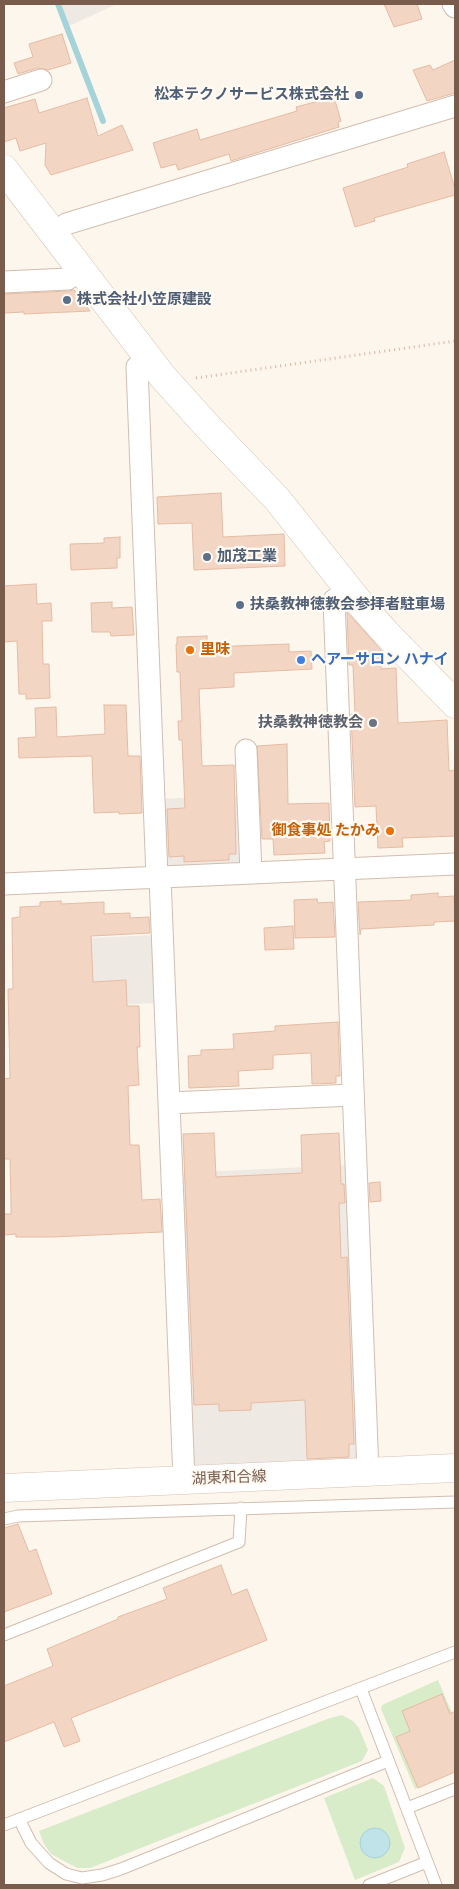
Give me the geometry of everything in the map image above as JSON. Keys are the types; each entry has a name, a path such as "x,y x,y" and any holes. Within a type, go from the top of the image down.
{"street":[{"path":"4,92 41,80"},
{"path":"54,234 66,224 455,106"},
{"path":"4,169 176,392 277,499 348,589 392,640 455,704"},
{"path":"4,282 68,279 80,269"},
{"path":"148,358 137,367 184,1480"},
{"path":"348,589 334,600 368,1472"},
{"path":"246,750 251,873"},
{"path":"4,884 455,864"},
{"path":"169,1103 353,1095"},
{"name":"湖東和合線","path":"4,1488 455,1468"}],"lane":[{"path":"4,1519 18,1516 455,1502"},
{"path":"4,1635 239,1542 241,1508"},
{"path":"4,1824 455,1652"},
{"path":"361,1689 436,1885"},
{"path":"19,1819 31,1843 49,1863 66,1874 82,1878 102,1875 131,1866 388,1761"},
{"path":"407,1808 455,1789"},
{"path":"369,1885 428,1862"}],"path":[{"path":"176,392 190,379 455,341"}],"shaded area":[{"path":"61,4 117,4 69,26"},
{"path":"243,795 246,864 167,867 163,862 160,799"},
{"path":"156,935 159,1003 68,1007 66,939"},
{"path":"351,1165 362,1460 189,1467 178,1173"}],"green space":[{"path":"438,1680 452,1713 396,1737 418,1788 415,1789 381,1709 382,1705"},
{"path":"342,1715 353,1721 359,1728 368,1750 362,1761 90,1868 77,1868 51,1854 44,1844 39,1831"},
{"path":"373,1778 384,1786 405,1848 399,1862 355,1880 324,1798"}],"water":[{"path":"375,1828 386,1832 390,1843 386,1854 375,1858 364,1854 360,1843 364,1832"}],"building":[{"path":"384,4 417,4 422,19 394,27"},
{"path":"62,34 71,63 48,70 38,68 18,74 14,63 33,57 29,44"},
{"path":"455,60 455,93 427,101 413,70 430,65 433,70"},
{"path":"334,97 341,121 338,122 339,127 231,161 229,154 178,170 176,164 161,168 153,143 197,129 200,140 297,111 296,107"},
{"path":"87,98 98,136 122,125 133,150 51,175 45,165 46,143 20,151 16,138 4,142 4,108 35,99 39,113"},
{"path":"444,152 455,195 374,218 375,221 355,227 343,188 408,167 407,164"},
{"path":"74,290 90,311 4,313 4,294"},
{"path":"221,493 223,537 284,534 285,566 194,570 192,523 158,524 157,497"},
{"path":"120,537 120,558 117,558 117,568 71,570 70,544 104,543 104,538"},
{"path":"36,584 37,604 51,603 52,621 42,621 43,664 49,664 50,698 26,699 26,694 19,694 17,641 4,642 4,586"},
{"path":"112,602 112,608 132,607 134,635 111,636 110,632 92,632 91,603"},
{"path":"347,612 381,650 381,669 396,668 398,723 447,720 449,771 455,770 455,836 402,838 403,847 378,848 376,806 355,807 351,714 355,714 353,665 349,665"},
{"path":"207,636 207,647 289,644 289,652 311,651 312,669 234,673 234,687 199,689 202,766 234,765 236,854 229,854 229,860 184,862 184,856 169,857 167,809 185,808 182,740 179,740 178,721 182,721 180,672 177,672 176,644 177,637"},
{"path":"104,705 126,705 128,756 140,756 142,813 94,813 92,756 19,758 18,738 36,737 35,708 56,707 57,737 105,734"},
{"path":"287,744 288,804 329,803 330,841 324,842 325,853 274,855 273,839 262,839 257,746"},
{"path":"438,893 438,897 454,896 455,921 434,922 434,925 361,929 360,935 358,902 411,900 411,895"},
{"path":"317,899 318,903 333,902 335,937 295,938 294,900"},
{"path":"61,901 61,904 104,902 104,914 130,913 130,918 149,917 150,933 91,936 93,982 126,980 127,1006 139,1006 140,1047 137,1047 139,1085 128,1086 130,1145 139,1145 142,1200 160,1199 162,1232 52,1237 4,1235 4,1214 11,1214 10,1159 4,1159 4,1079 10,1078 8,989 13,989 12,918 20,917 20,907 40,906 40,902"},
{"path":"293,926 294,949 265,950 264,928"},
{"path":"338,1022 340,1076 336,1076 336,1083 312,1084 311,1053 273,1055 273,1069 238,1071 239,1086 189,1088 188,1056 201,1055 201,1050 234,1049 233,1034 275,1031 275,1026"},
{"path":"214,1133 216,1177 302,1173 301,1135 339,1133 341,1184 344,1184 345,1203 339,1203 341,1258 347,1257 354,1444 349,1444 349,1457 307,1459 305,1400 251,1403 251,1410 219,1411 219,1404 194,1405 183,1134"},
{"path":"380,1182 381,1201 370,1202 369,1183"},
{"path":"18,1524 29,1552 36,1549 52,1594 4,1612 4,1528"},
{"path":"221,1565 232,1595 247,1589 267,1640 71,1718 80,1741 64,1747 54,1722 4,1742 4,1686 53,1666 47,1649 118,1619 118,1617 167,1599 163,1588"},
{"path":"442,1694 450,1714 455,1711 455,1772 418,1788 396,1737 410,1731 402,1711"}],"waterway":[{"path":"58,4 103,121"}],"place":[{"name":"松本テクノサービス株式会社","path":"359,95"},
{"name":"株式会社小笠原建設","path":"67,300"},
{"name":"加茂工業","path":"207,557"},
{"name":"扶桑教神徳教会参拝者駐車場","path":"240,605"},
{"name":"里味","path":"190,650"},
{"name":"ヘアーサロン ハナイ","path":"301,660"},
{"name":"扶桑教神徳教会","path":"373,723"},
{"name":"御食事処 たかみ","path":"390,831"}]}
